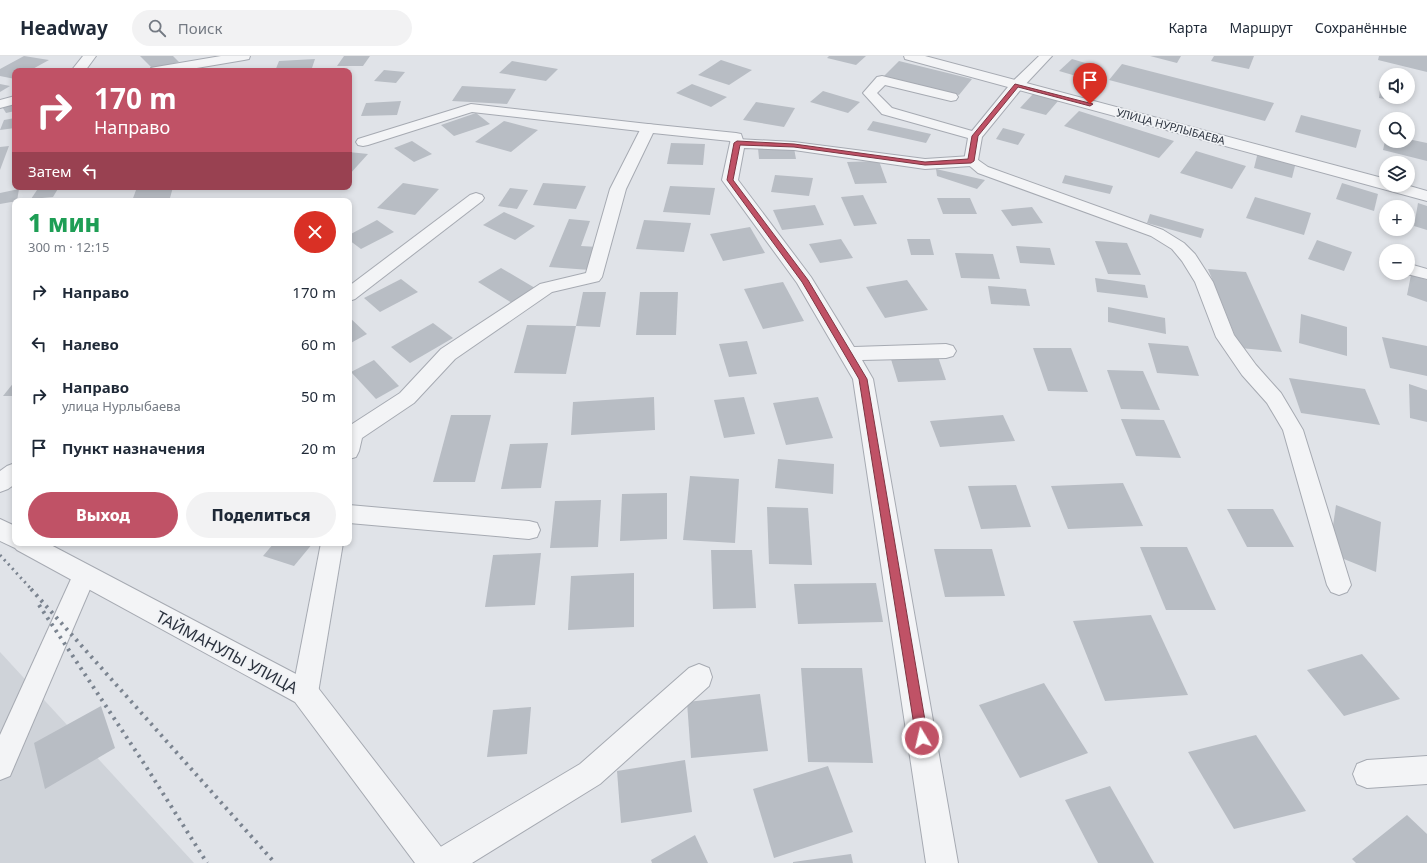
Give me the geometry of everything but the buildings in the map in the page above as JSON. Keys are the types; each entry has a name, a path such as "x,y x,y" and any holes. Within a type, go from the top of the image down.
{"street":[{"path":"80,68 90,56"},
{"path":"180,68 244,56"},
{"name":"УЛИЦА НУРЛЫБАЕВА","path":"910,56 1379,183"},
{"path":"0,104 12,101"},
{"path":"363,142 471,108 485,108 648,128"},
{"path":"942,863 863,379 805,281 730,180 737,143 794,146 925,164 971,161"},
{"name":"УЛИЦА НУРЛЫБАЕВА","path":"1412,192 1427,196"},
{"path":"352,293 476,198"},
{"path":"848,354 946,350"},
{"path":"0,483 12,474"},
{"path":"0,530 12,536"},
{"name":"ТАЙМАНУЛЫ УЛИЦА","path":"31,546 305,693 434,863"},
{"path":"443,863 590,774 699,677"}],"lane":[{"path":"1046,56 1017,85 975,136 971,161 983,170 1157,233 1178,246 1189,258 1204,282 1225,337 1249,370 1274,398 1293,430 1339,585"},
{"path":"951,97 882,80 870,93 887,111 975,136"},
{"path":"352,434 407,398 448,354 546,288 592,277 618,190 648,128 736,137 737,143"},
{"path":"352,514 529,530"},
{"path":"305,693 331,546"},
{"path":"0,766 84,575"},
{"path":"1367,774 1427,770"}],"shaded area":[{"path":"0,652 194,863 0,863"}],"railway":[{"path":"0,555 32,590"},
{"path":"31,589 275,863"},
{"path":"39,605 145,765 207,863"}],"route":[{"path":"922,738 863,379 805,281 730,180 737,143 794,146 925,164 971,161 975,136 1017,85 1090,104"}]}
